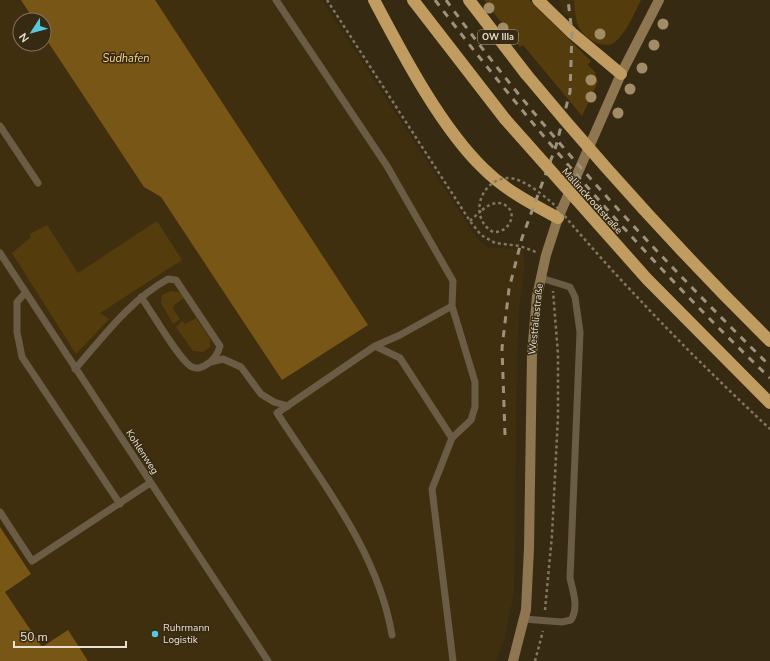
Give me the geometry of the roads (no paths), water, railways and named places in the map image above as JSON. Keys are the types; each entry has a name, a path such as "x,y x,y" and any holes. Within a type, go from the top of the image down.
{"highway":[{"path":"374,0 412,67 459,141 483,168 497,180 534,205 558,218"},
{"name":"Mallinckrodtstraße","path":"413,0 505,119 647,279 770,403"},
{"name":"OW IIIa","path":"469,0 526,74 633,199 678,248 770,341"},
{"path":"538,0 572,33 621,74"}],"street":[{"name":"Westfaliastraße","path":"513,661 526,610 529,548 532,354 537,296 546,255 558,218 621,74 659,0"}],"lane":[{"path":"276,0 387,166 453,281 452,306 475,382 475,407 471,420 452,438 432,489 453,661"},
{"path":"0,126 38,183"},
{"name":"Kohlenweg","path":"0,253 25,294 268,661"},
{"path":"524,619 544,621 570,620 575,613 575,600 570,578 580,332 575,297 570,287 541,278"},
{"path":"75,369 141,297 168,280 176,280 220,346 218,354 211,362"},
{"path":"25,294 17,302 17,332 22,357 120,504"},
{"path":"141,297 180,355 190,366 200,368 211,362 223,359 241,367 260,394 274,402 288,406"},
{"path":"392,635 389,616 373,571 360,544 324,483 277,413 375,346 400,335 452,306"},
{"path":"375,346 400,358 452,438"},
{"path":"0,512 32,561 150,483"}],"water":[{"name":"Südhafen","path":"21,0 155,0 368,325 282,380 161,197 144,187 52,48 52,12 29,12"},
{"path":"0,527 31,574 5,592 42,647 68,630 88,661 0,661"}],"railway":[{"path":"435,0 513,99 595,196 681,289 770,378"},
{"path":"446,0 521,97 600,190 684,279 770,366"},
{"path":"505,435 502,348 509,289 522,238 556,146 570,92 572,33 568,0"}],"place":[{"name":"Ruhrmann Logistik","path":"155,634"}]}
